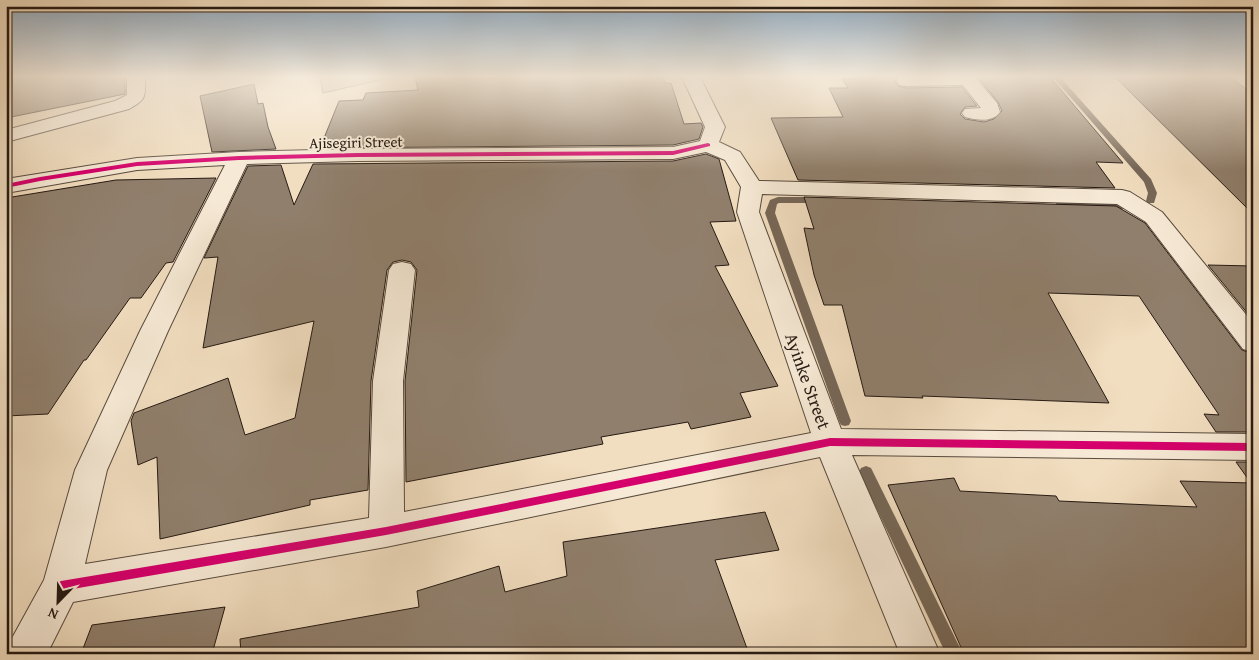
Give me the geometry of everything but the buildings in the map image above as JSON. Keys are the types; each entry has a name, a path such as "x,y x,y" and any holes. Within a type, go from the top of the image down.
{"street":[{"path":"6,136 112,108"},
{"path":"706,108 715,127 708,146 733,156 752,188 1122,197 1154,217 1253,342"},
{"path":"972,113 986,114 991,112 990,108"},
{"name":"Ajisegiri Street","path":"6,186 137,164 239,158 357,155 673,153 708,146"},
{"path":"25,654 61,586 91,470 154,331 239,158"},
{"name":"Ayinke Street","path":"752,188 748,212 830,442 920,654"},
{"path":"386,531 388,381 402,270"},
{"path":"61,586 386,531 830,442 1253,447"}],"waterway":[{"path":"1083,108 1148,181 1153,193 1151,201"},
{"path":"820,200 778,200 773,202 770,213 845,421"},
{"path":"1059,205 1126,206"},
{"path":"866,472 955,654"}],"cycle path":[{"path":"6,186 137,164 239,158 357,155 673,153 708,145"},
{"path":"61,586 386,531 830,442 1253,447"}]}
